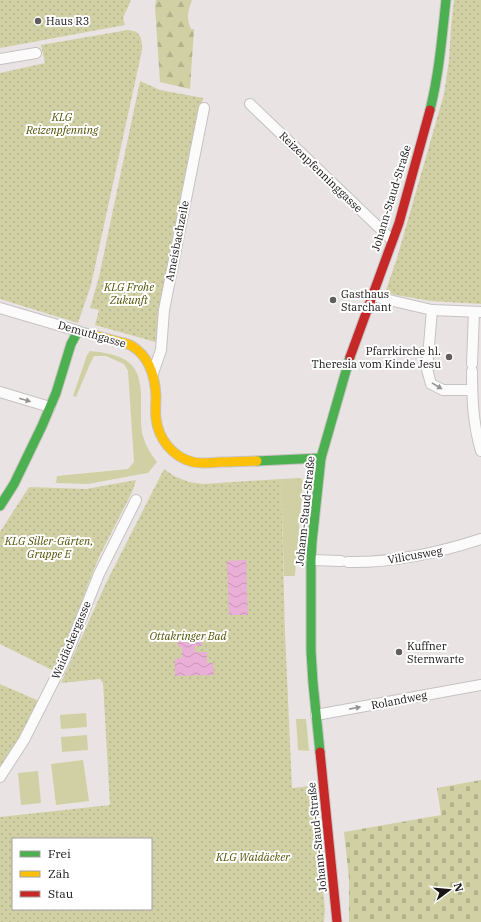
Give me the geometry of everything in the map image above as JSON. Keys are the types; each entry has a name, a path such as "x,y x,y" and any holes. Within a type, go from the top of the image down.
{"street":[{"name":"Johann-Staud-Straße","path":"337,922 311,651 311,560 321,458 347,365 399,223 435,90 440,59 446,0"},
{"path":"0,59 36,53"},
{"name":"Reizenpfenninggasse","path":"250,104 392,240"},
{"name":"Ameisbachzeile","path":"153,373 161,350 164,310 204,108"},
{"path":"372,296 432,310 478,312 472,368 472,390 473,415 481,451"},
{"name":"Demuthgasse","path":"0,308 131,346 138,350 147,360 153,373 156,391 156,418 159,433 173,452 182,458 192,462 206,463 321,458"},
{"path":"432,310 427,369 431,384 443,390 472,390"},
{"path":"0,506 14,484 50,407 56,393 71,344 78,331"},
{"path":"0,392 50,407"},
{"name":"Waidäckergasse","path":"0,777 24,740 65,658 99,574 136,500"},
{"name":"Vilicusweg","path":"311,560 367,562 412,557 448,550 481,539"},
{"name":"Rolandweg","path":"316,715 481,685"}],"green space":[{"path":"0,0 131,0 123,18 125,25 0,48"},
{"path":"156,0 192,0 188,14 188,21 191,29 194,29 190,89 160,82 155,7"},
{"path":"454,0 481,0 481,304 431,301 385,293 397,258 444,94 449,60"},
{"name":"KLG Reizenpfenning","path":"128,30 136,32 140,36 142,50 91,285 78,323 0,299 0,73 45,63 41,45"},
{"name":"KLG Frohe Zukunft","path":"140,81 160,90 203,98 178,214 159,343 95,325 99,310 90,308 99,277"},
{"path":"90,351 119,357 131,364 135,369 140,385 142,432 148,448 157,462 148,473 88,484 56,483 57,476 128,469 134,462 128,371 124,364 106,356 94,356 76,397 73,396 87,355"},
{"name":"Ottakringer Bad","path":"164,469 174,476 189,482 203,484 281,479 285,633 292,788 313,786 325,909 324,922 0,922 0,817 110,805 103,683 100,679 61,683 106,583"},
{"path":"301,478 303,481 295,575 284,576 281,479"},
{"name":"KLG Siller-Gärten, Gruppe E","path":"136,480 133,490 99,557 73,628 54,671 0,644 0,532 29,487 86,489"},
{"path":"0,684 39,701 20,739 0,769"},
{"path":"86,713 87,727 61,729 60,715"},
{"path":"296,719 306,719 309,751 298,750"},
{"path":"87,735 88,750 62,752 61,737"},
{"path":"83,760 89,801 56,805 51,764"},
{"path":"38,771 41,803 21,805 18,773"},
{"path":"481,780 481,922 349,922 349,879 344,832 441,815 437,788"}],"water":[{"path":"246,560 248,615 229,615 227,561"},
{"path":"202,633 202,646 195,646 195,652 207,652 207,663 213,663 214,675 175,676 175,659 182,658 182,647 178,647 178,634"}],"traffic: fast":[{"path":"430,110 442,42 446,0"},
{"path":"0,506 14,484 42,426 56,393 71,344 78,331 94,335"},
{"path":"320,752 311,651 312,542 321,458 350,357"},
{"path":"257,461 321,458"}],"traffic: slow":[{"path":"94,335 131,345 143,356 153,375 156,396 157,425 167,446 179,456 196,463 257,461"}],"traffic: jam":[{"path":"350,357 399,223 430,110"},
{"path":"320,752 337,922"}],"place":[{"name":"Haus R3","path":"38,21"},
{"name":"Gasthaus Starchant","path":"333,300"},
{"name":"Pfarrkirche hl. Theresia vom Kinde Jesu","path":"449,357"},
{"name":"Kuffner Sternwarte","path":"399,652"}],"park label":[{"name":"KLG Waidäcker","path":"253,857"}]}
